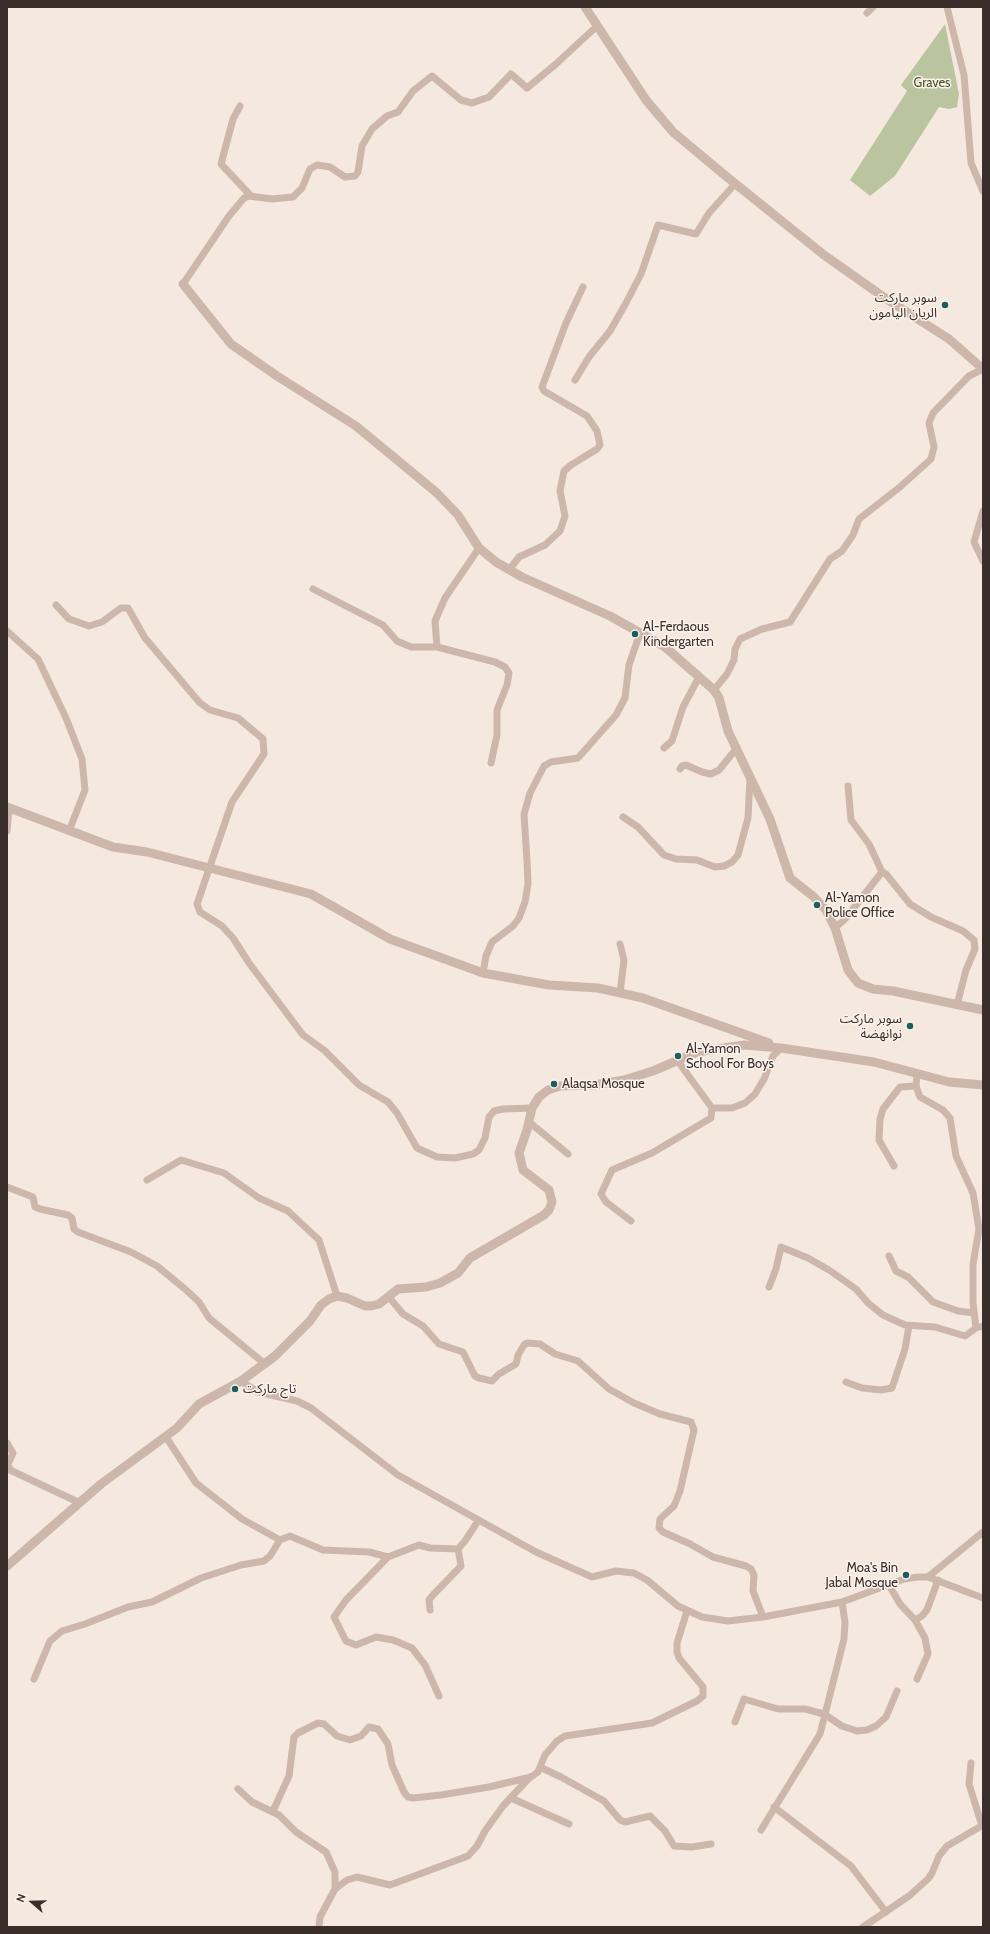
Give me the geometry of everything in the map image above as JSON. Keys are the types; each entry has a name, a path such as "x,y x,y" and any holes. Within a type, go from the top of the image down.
{"street":[{"path":"585,7 642,95 658,117 678,137 824,255 949,340 983,369 969,376 933,413 929,423 934,447 930,459 900,486 859,519 853,535 842,550 830,559 790,622 778,624 740,639 735,649 734,660 727,674 714,690"},
{"path":"867,13 873,7"},
{"path":"947,7 964,75 971,163 983,191"},
{"path":"597,26 556,64 526,88 511,74 489,97 472,103 461,100 432,76 413,91 398,112 387,116 372,129 362,146 358,172 353,177 345,178 330,167 320,165 310,169 302,188 292,197 272,199 251,196 244,198 229,216 183,284 231,344 276,376 356,426 438,493 458,515 479,548 509,570 610,616 671,651 714,690 719,698 728,731 770,820 790,878 820,904 835,928 848,970 854,979 862,986 873,990 893,991 983,1010"},
{"path":"240,106 233,119 221,164 251,196"},
{"path":"575,380 589,357 610,331 626,303 641,274 658,225 696,234 713,208 735,184"},
{"path":"509,570 519,557 545,545 560,530 564,516 560,491 564,471 597,449 600,445 598,432 587,416 544,391 542,387 566,323 583,287"},
{"path":"983,511 974,542 983,561"},
{"path":"437,647 435,621 439,609 479,548"},
{"path":"313,589 383,625 397,642 411,647 437,647 495,662 505,667 509,672 507,685 496,710 497,735 491,763"},
{"path":"56,605 69,620 89,626 102,622 120,608 127,608 145,638 200,703 210,710 238,718 263,739 264,754 232,802 197,904 200,912 222,926 233,938 249,963 303,1035 324,1050 359,1085 382,1098 393,1107 417,1148 438,1157 448,1158 473,1154 483,1145 489,1117 494,1111 503,1109 532,1108"},
{"path":"7,631 38,659 66,718 82,759 84,790 69,830"},
{"path":"483,973 486,956 492,942 513,926 519,918 525,902 528,884 528,861 524,814 530,793 544,766 551,762 578,758 616,715 625,698 629,665 640,633"},
{"path":"664,748 672,742 683,707 699,677"},
{"path":"680,769 682,766 686,765 702,772 712,774 719,770 736,749"},
{"path":"624,817 638,827 664,855 676,859 697,860 715,867 724,866 732,862 738,855 748,818 750,778"},
{"path":"848,786 851,820 869,844 882,872 886,874 910,904 931,917 963,931 974,940 975,949 966,970 958,1005"},
{"path":"7,831 8,808 113,847 147,852 311,894 390,939 483,973 549,985 598,988 643,998 782,1048"},
{"path":"835,928 845,919 882,872"},
{"path":"620,944 624,960 620,993"},
{"path":"7,1566 101,1484 183,1423 191,1410 241,1381 265,1364 291,1341 321,1305 337,1296 347,1298 364,1306 371,1306 379,1304 398,1288 431,1286 445,1281 458,1273 470,1258 544,1215 552,1202 549,1190 546,1186 526,1174 519,1158 520,1148 532,1108 539,1097 552,1088 594,1085 624,1080 653,1071 704,1050 744,1044 782,1048 874,1062 949,1082 983,1085"},
{"path":"712,1108 732,1108 745,1103 754,1094 764,1079 774,1056 782,1048"},
{"path":"631,1220 606,1202 601,1194 612,1170 652,1153 700,1126 711,1118 712,1108 677,1060"},
{"path":"769,1287 776,1269 781,1247 808,1258 829,1270 856,1289 868,1303 883,1315 909,1326 935,1327 965,1336 980,1327 974,1314 973,1264 979,1229 973,1192 956,1156 950,1118 943,1110 920,1097 916,1086 917,1073"},
{"path":"894,1166 879,1140 880,1119 883,1109 900,1087 916,1086"},
{"path":"529,1122 568,1154"},
{"path":"147,1180 181,1160 224,1173 258,1198 288,1211 319,1240 337,1296"},
{"path":"7,1187 33,1197 35,1207 68,1215 72,1218 74,1229 78,1232 136,1254 167,1273 199,1302 209,1318 265,1364"},
{"path":"890,1256 896,1271 908,1277 933,1302 958,1311 974,1314"},
{"path":"388,1296 403,1314 423,1326 439,1344 463,1352 475,1376 479,1378 492,1381 499,1374 516,1364 518,1355 524,1345 528,1343 540,1344 555,1354 578,1360 609,1389 628,1399 660,1414 691,1422 694,1430 680,1491 674,1506 660,1519 659,1528 663,1532 690,1544 713,1557 746,1566 750,1569 754,1575 753,1591 763,1617"},
{"path":"846,1382 862,1388 881,1390 892,1388 905,1349 909,1326"},
{"path":"241,1381 258,1392 297,1401 311,1408 398,1475 536,1552 587,1576 597,1577 616,1571 634,1573 646,1580 687,1611 702,1617 719,1620 763,1617 842,1602 911,1577 928,1577 983,1598"},
{"path":"166,1437 196,1483 242,1519 280,1540"},
{"path":"7,1443 13,1453 7,1465 10,1470 80,1503"},
{"path":"458,1549 478,1521"},
{"path":"928,1577 983,1532"},
{"path":"34,1679 50,1641 62,1631 85,1624 128,1607 152,1602 201,1578 241,1565 264,1561 270,1556 280,1540 290,1536 323,1550 369,1552 388,1557"},
{"path":"439,1696 425,1666 412,1648 393,1640 376,1637 356,1645 346,1641 334,1617 346,1600 388,1557 419,1545 430,1548 458,1549"},
{"path":"430,1610 429,1600 461,1566 458,1549"},
{"path":"915,1620 922,1616 927,1610 938,1580"},
{"path":"889,1585 900,1604 915,1620 925,1638 928,1654 917,1679"},
{"path":"761,1830 817,1740 844,1638 845,1622 842,1602"},
{"path":"335,1889 352,1878 390,1885 468,1856 477,1846 488,1827 511,1798 531,1777 538,1772 545,1755 565,1736 652,1723 701,1700 704,1692 703,1686 679,1658 677,1652 677,1642 687,1611"},
{"path":"736,1722 744,1699 778,1709 805,1709 824,1714 842,1726 857,1731 867,1730 876,1726 886,1717 897,1691"},
{"path":"273,1811 289,1776 294,1737 298,1733 318,1723 324,1724 337,1736 350,1740 361,1736 369,1728 378,1729 388,1744 392,1765 404,1792 411,1798 441,1795 489,1787 531,1777"},
{"path":"863,1927 909,1896 928,1879 939,1856 947,1846 982,1826 969,1784 971,1763"},
{"path":"540,1767 561,1776 604,1801 620,1820 625,1822 650,1816 664,1831 674,1846 692,1847 711,1844"},
{"path":"238,1789 252,1802 273,1811 303,1837 326,1852 335,1872 335,1889 320,1917 319,1927"},
{"path":"511,1798 546,1816 569,1824"},
{"path":"774,1807 851,1866 886,1912"}],"green space":[{"name":"Graves","path":"945,24 959,94 957,107 949,109 939,107 895,176 870,196 850,180 907,91 901,85"}],"place":[{"name":"سوبر ماركت الريان اليامون","path":"945,305"},
{"name":"Al-Ferdaous Kindergarten","path":"635,634"},
{"name":"Al-Yamon Police Office","path":"817,905"},
{"name":"سوبر ماركت نوانهضة","path":"910,1026"},
{"name":"Al-Yamon School For Boys","path":"678,1056"},
{"name":"Alaqsa Mosque","path":"554,1084"},
{"name":"تاج ماركت","path":"235,1389"},
{"name":"Moa's Bin Jabal Mosque","path":"906,1575"}]}
